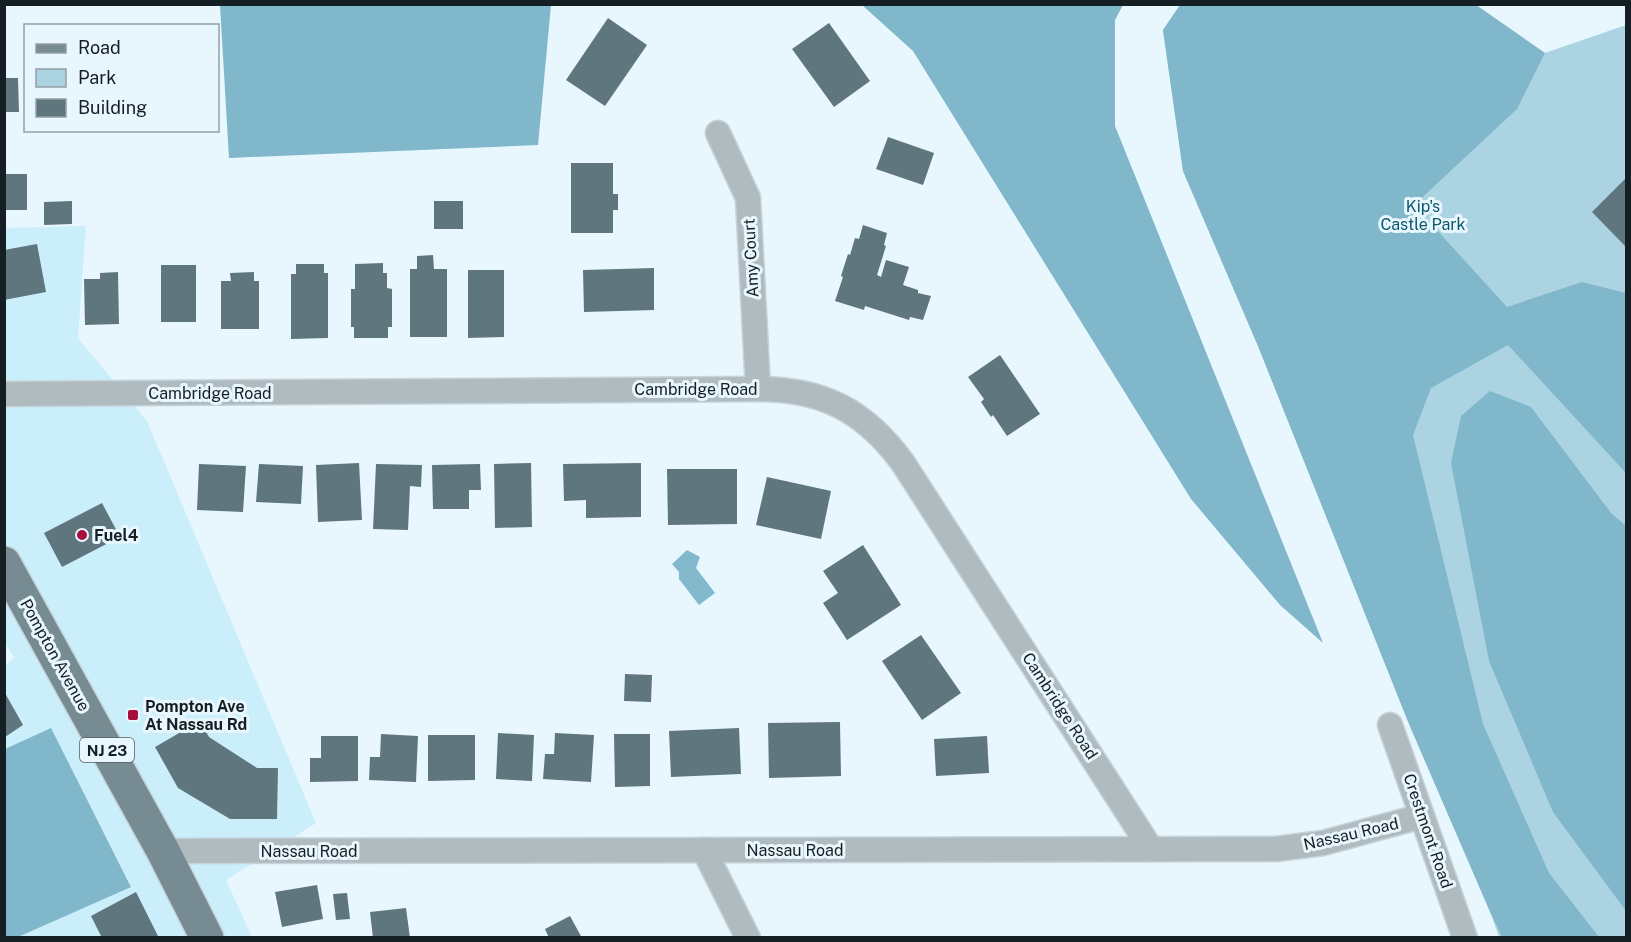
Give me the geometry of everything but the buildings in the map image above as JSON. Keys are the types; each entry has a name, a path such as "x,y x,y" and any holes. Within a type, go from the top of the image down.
{"main road":[{"name":"Pompton Avenue","path":"4,563 163,851 207,938"}],"street":[{"name":"Amy Court","path":"718,134 748,198 758,389"},
{"name":"Cambridge Road","path":"4,394 780,389 822,398 860,418 891,446 1151,849"},
{"name":"Crestmont Road","path":"1390,725 1465,938"},
{"name":"Nassau Road","path":"163,851 1276,849 1323,843 1422,816"},
{"path":"704,850 748,938"}],"shaded area":[{"path":"86,226 78,338 147,421 316,823 226,880 252,937 18,937 131,886 51,729 5,749 5,665 14,658 4,641 4,228"},
{"path":"687,550 700,557 696,568 715,593 699,605 679,579 679,572 672,564"}],"green space":[{"path":"220,5 551,5 538,145 229,158"},
{"path":"862,5 1123,5 1115,20 1115,126 1323,643 1280,605 1191,499 913,51"},
{"name":"Kip's Castle Park","path":"1180,5 1476,5 1545,53 1626,25 1626,937 1499,937 1409,724 1258,346 1183,171 1163,30"},
{"path":"1180,5 1476,5 1545,53 1517,109 1414,205 1507,307 1582,282 1626,293 1626,473 1508,345 1431,388 1413,435 1483,724 1549,873 1599,937 1502,937 1491,914 1409,724 1258,346 1183,171 1163,30"},
{"path":"1490,391 1531,407 1611,513 1626,526 1626,911 1553,812 1489,661 1451,463 1461,416"},
{"path":"51,728 131,887 18,937 5,937 5,749"}],"place":[{"name":"Fuel4","path":"82,535"},
{"name":"Pompton Ave At Nassau Rd","path":"133,715"}]}
